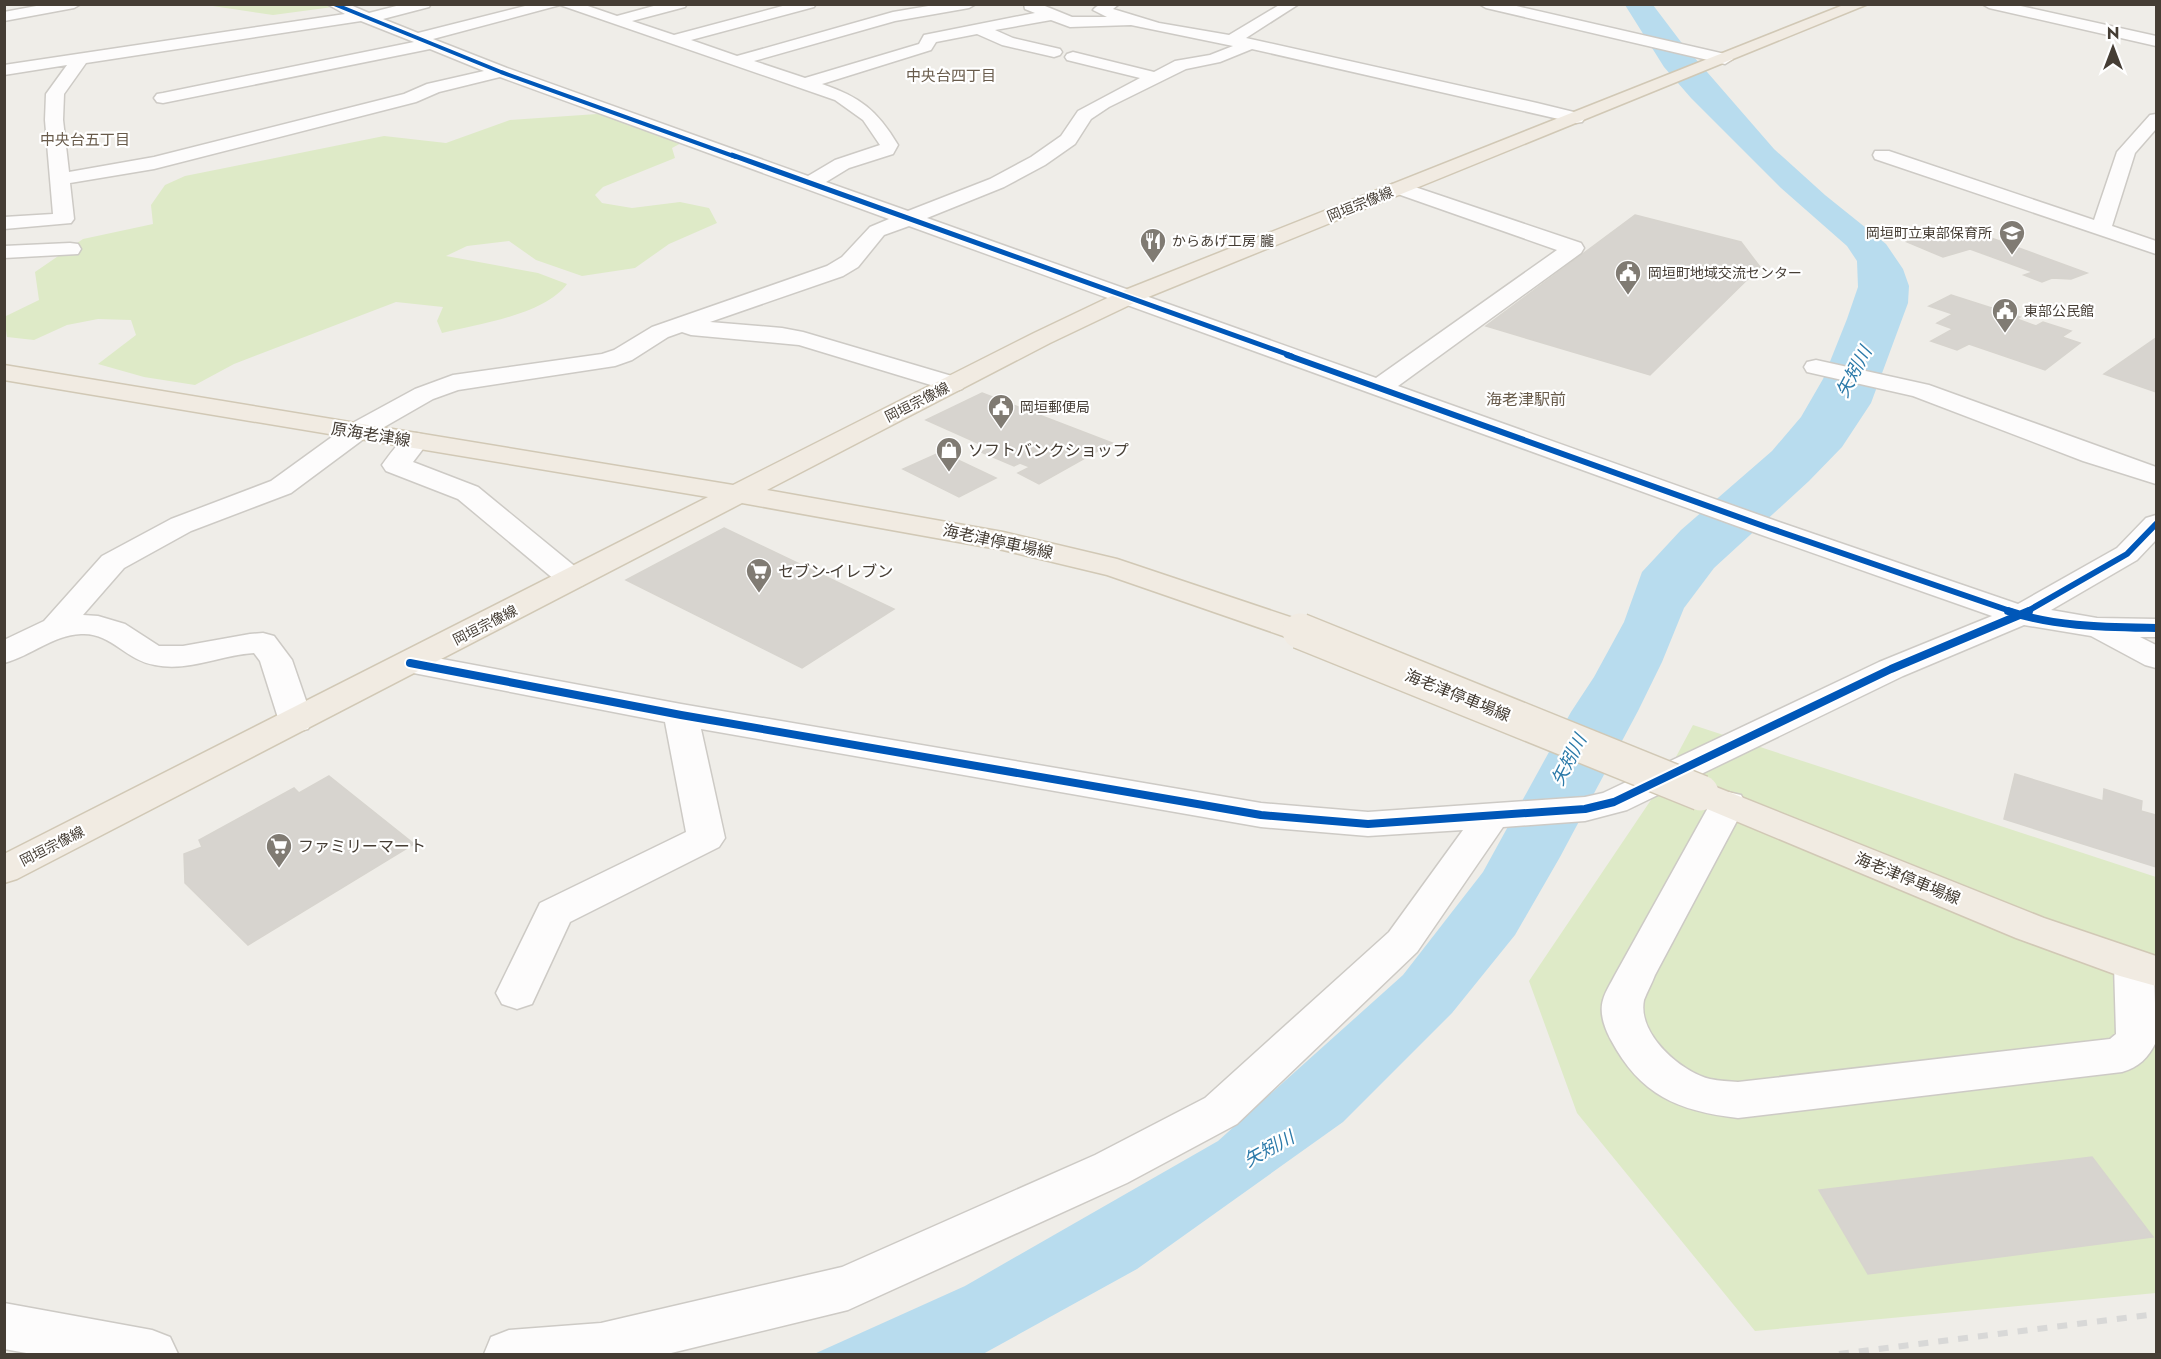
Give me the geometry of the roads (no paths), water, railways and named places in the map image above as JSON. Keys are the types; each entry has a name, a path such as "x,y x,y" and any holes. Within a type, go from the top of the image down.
{"main road":[{"name":"岡垣宗像線","path":"4,870 737,494 1128,297 1861,4"},
{"name":"原海老津線","path":"4,372 737,494"},
{"name":"海老津停車場線","path":"737,494 991,538 1117,568 1206,597 1300,631 2030,928 2145,968"}],"street":[{"path":"4,17 74,4"},
{"path":"334,4 501,72 1769,528 2020,615 2097,627 2157,628"},
{"path":"4,70 79,61 365,17 424,4"},
{"path":"185,115 163,98 264,78 422,41 553,4"},
{"path":"566,4 841,96 874,118 889,145 886,150 842,164 810,183"},
{"path":"615,21 680,4"},
{"path":"674,40 809,4"},
{"path":"737,61 893,17 969,4"},
{"path":"1025,4 1051,15 1077,22 1131,22 1232,40 1575,117"},
{"path":"1232,40 1292,4"},
{"path":"1486,4 1510,7 1725,58"},
{"path":"1989,4 2157,41"},
{"path":"1100,6 1131,22"},
{"path":"804,84 925,47 930,38 1051,15"},
{"path":"1148,25 1147,28 1170,54 1214,59 1251,44"},
{"path":"980,29 1008,42 1054,52"},
{"path":"55,628 113,562 181,525 281,487 356,432 424,394 453,383 606,361 623,355 660,332 835,271 850,262 877,231 997,183 1025,168 1068,140 1084,115 1156,77 1170,54"},
{"path":"1073,57 1156,77"},
{"path":"4,223 64,219 54,120 56,94 79,61"},
{"path":"61,179 154,163 410,98 434,88 501,72"},
{"path":"264,78 281,89"},
{"path":"220,87 234,98"},
{"path":"2101,229 2126,152 2157,119"},
{"path":"1882,155 2157,248"},
{"path":"1380,387 1573,248 1399,188"},
{"path":"4,252 70,249"},
{"path":"674,327 782,335 953,384"},
{"path":"1816,367 1920,390 2092,455 2157,476"},
{"path":"416,441 396,465 468,493 572,579"},
{"path":"410,663 681,716 1261,815 1368,824 1585,809 1614,802 1891,669 2020,615 2127,554 2157,524"},
{"path":"4,653 55,628 82,624 99,626 120,633 136,648 156,656 186,655 244,643 263,642 276,660 296,721"},
{"path":"2097,627 2157,658"},
{"path":"517,993 554,913 706,837 681,716"},
{"path":"1715,799 1623,1002 1626,1028 1639,1052 1668,1079 1703,1096 1738,1100 2122,1055 2137,1039 2145,968"},
{"path":"509,1354 601,1347 848,1288 1111,1169 1221,1111 1403,942 1492,816"},
{"path":"4,1326 152,1354"}],"water":[{"name":"矢矧川","path":"1625,5 1653,5 1681,42 1774,149 1825,195 1886,244 1903,269 1909,286 1908,303 1871,403 1842,447 1809,481 1714,568 1684,608 1662,662 1638,711 1560,857 1515,935 1452,1013 1343,1122 1137,1269 983,1354 814,1354 965,1286 1218,1141 1403,975 1483,872 1571,712 1594,677 1624,622 1642,572 1681,530 1772,451 1801,417 1823,379 1847,319 1858,287 1857,261 1847,246 1781,188 1691,98 1664,67"}],"railway":[{"path":"1839,1354 2156,1314"}],"place":[{"name":"岡垣町立東部保育所","path":"2012,256"},
{"name":"からあげ工房 朧","path":"1153,264"},
{"name":"岡垣町地域交流センター","path":"1628,296"},
{"name":"東部公民館","path":"2005,334"},
{"name":"岡垣郵便局","path":"1001,430"},
{"name":"ソフトバンクショップ","path":"949,473"},
{"name":"セブン-イレブン","path":"759,594"},
{"name":"ファミリーマート","path":"279,869"}],"district":[{"name":"中央台四丁目","path":"951,76"},
{"name":"中央台五丁目","path":"85,140"},
{"name":"海老津駅前","path":"1526,399"}]}
